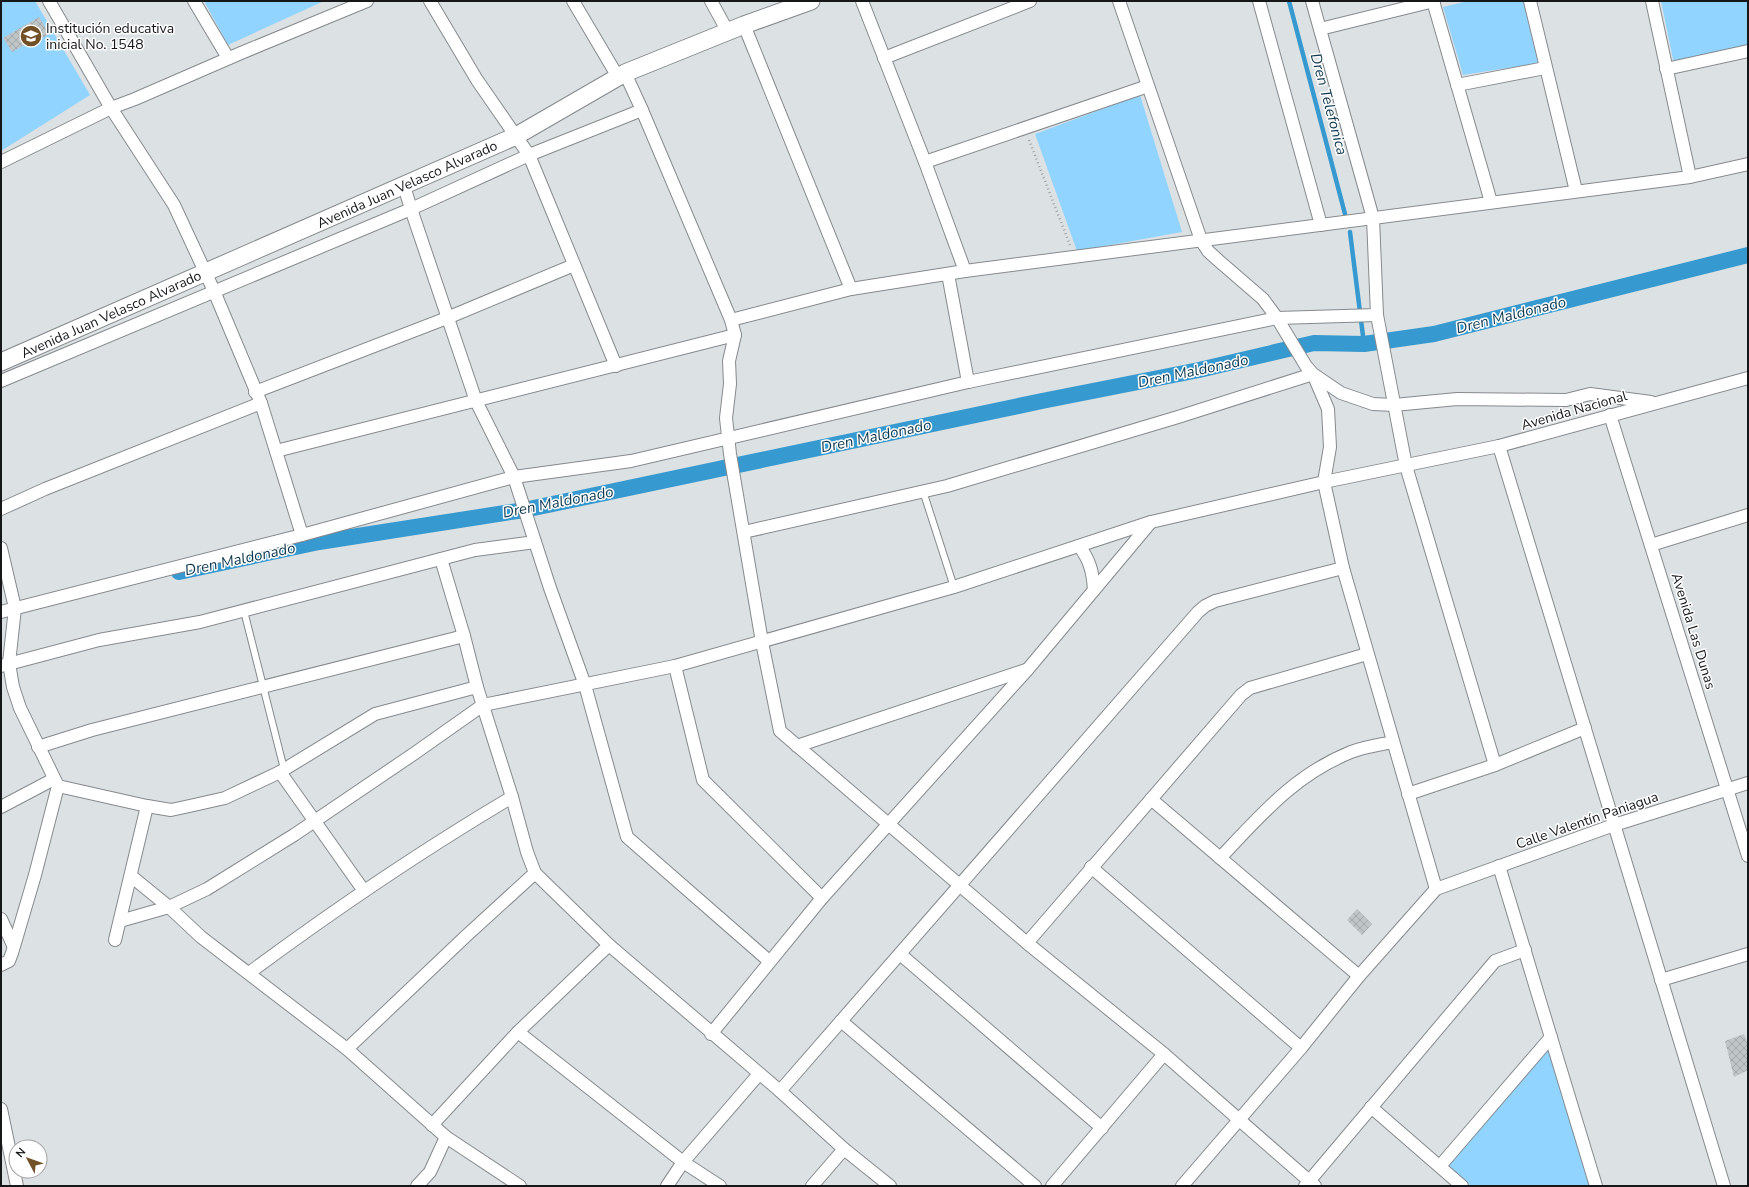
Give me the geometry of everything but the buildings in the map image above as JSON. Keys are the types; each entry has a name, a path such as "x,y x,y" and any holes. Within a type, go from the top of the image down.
{"street":[{"path":"49,1 111,108 174,205 214,292 255,392 261,403 302,535"},
{"path":"194,1 228,58"},
{"path":"1,162 111,108 367,1"},
{"path":"430,1 477,80 529,155 616,366"},
{"path":"573,1 622,75 642,110 731,320 735,335 730,361 730,384 726,418 730,454 762,642 780,731 1027,943 1164,1054 1310,1184 1371,1107 1495,961 1525,950"},
{"path":"711,1 728,32"},
{"name":"Avenida Juan Velasco Alvarado","path":"1,362 516,136 622,75 744,25 810,1"},
{"path":"862,1 925,162 965,271"},
{"path":"884,58 1030,1"},
{"path":"1119,1 1201,240 1208,251 1264,299 1313,374 1328,409 1330,447 1324,482 1343,568 1436,889 1359,976 1301,1048 1182,1186"},
{"path":"1259,1 1321,225"},
{"path":"1312,1 1373,218 1377,315 1406,466 1495,765"},
{"path":"1320,29 1433,1 1491,202"},
{"path":"1530,1 1576,191"},
{"path":"1652,1 1690,176"},
{"path":"744,25 851,289"},
{"path":"1666,69 1748,51"},
{"path":"1457,85 1546,68"},
{"path":"925,162 1148,86"},
{"path":"1,381 411,209 529,155 642,110"},
{"path":"731,320 851,289 965,271 1690,176 1748,164"},
{"path":"404,186 476,401 514,477 535,542 585,684 627,837 769,961"},
{"path":"255,392 447,318 574,265"},
{"path":"948,274 968,382"},
{"path":"1,612 302,535 514,477 631,462 729,440 968,382 1277,318 1377,315"},
{"path":"276,451 735,335"},
{"path":"1313,374 1342,393 1373,404 1394,405 1457,399 1566,400 1590,394 1656,402"},
{"path":"744,532 947,486 1084,446 1313,374"},
{"name":"Avenida Nacional","path":"483,705 675,666 954,587 1151,522 1324,482 1499,446 1748,378"},
{"path":"1,509 45,489 261,403"},
{"name":"Avenida Las Dunas","path":"1610,415 1748,856"},
{"path":"1499,446 1724,1186"},
{"path":"1651,545 1748,515"},
{"path":"711,1034 769,961 822,898 1028,669 1151,522"},
{"path":"5,665 99,640 200,622 475,550 535,542"},
{"path":"1079,546 1087,557 1093,574 1094,590"},
{"path":"1,548 14,608 5,665 20,708 56,783 35,875 9,961 1,965"},
{"path":"441,559 464,636 477,687 512,797 527,852 535,873 609,945 711,1034 780,1091 844,1149 890,1186"},
{"path":"780,1091 1205,606 1215,601 1343,568"},
{"path":"38,746 92,730 464,636"},
{"path":"1027,943 1091,867 1241,696 1250,688 1367,654"},
{"path":"675,666 703,780 822,898"},
{"path":"797,746 1028,669"},
{"path":"1,806 56,783 146,806 171,810 225,798 282,771 376,714 477,687"},
{"path":"120,921 169,907 207,889 416,753 483,705"},
{"path":"1408,794 1495,765 1585,728"},
{"path":"1220,858 1271,803 1300,780 1327,763 1352,752 1393,742"},
{"path":"282,771 364,891"},
{"name":"Calle Valentín Paniagua","path":"1436,889 1614,825 1748,783"},
{"path":"249,974 305,931 364,891 512,797"},
{"path":"1151,799 1359,976"},
{"path":"115,940 146,806"},
{"path":"1499,866 1596,1186"},
{"path":"1091,867 1301,1048"},
{"path":"347,1049 535,873"},
{"path":"131,876 169,907 201,937 347,1049 446,1137 520,1186"},
{"path":"1,919 13,945"},
{"path":"432,1125 518,1032 609,945"},
{"path":"900,954 1102,1128"},
{"path":"1661,980 1748,954"},
{"path":"841,1021 1035,1186"},
{"path":"518,1032 682,1162 720,1186"},
{"path":"1440,1166 1551,1037"},
{"path":"1052,1186 1164,1054"},
{"path":"667,1186 682,1162 759,1074"},
{"path":"1371,1107 1462,1186"},
{"path":"1,1109 17,1186"},
{"path":"417,1186 430,1172 446,1137"},
{"path":"812,1186 844,1149"}],"lane":[{"path":"923,491 954,587"},
{"path":"244,611 282,771"}],"path":[{"path":"1024,128 1074,257"}],"shaded area":[{"path":"1,1 35,1 90,95 1,151"},
{"path":"204,1 324,1 228,45"},
{"path":"1468,1 1523,1 1538,63 1463,75 1443,7"},
{"path":"1661,1 1748,1 1748,48 1674,64"},
{"path":"1140,95 1182,232 1077,251 1035,134"},
{"path":"1548,1049 1590,1186 1471,1186 1447,1166"}],"waterway":[{"name":"Dren Telefonica","path":"1289,1 1345,214"},
{"name":"Dren Telefonica","path":"1350,232 1364,344"},
{"name":"Dren Maldonado","path":"179,572 319,542 524,510 1042,401 1199,370 1314,343 1364,344 1434,334 1748,255"}],"place":[{"name":"Institución educativa inicial No. 1548","path":"31,36"}]}
